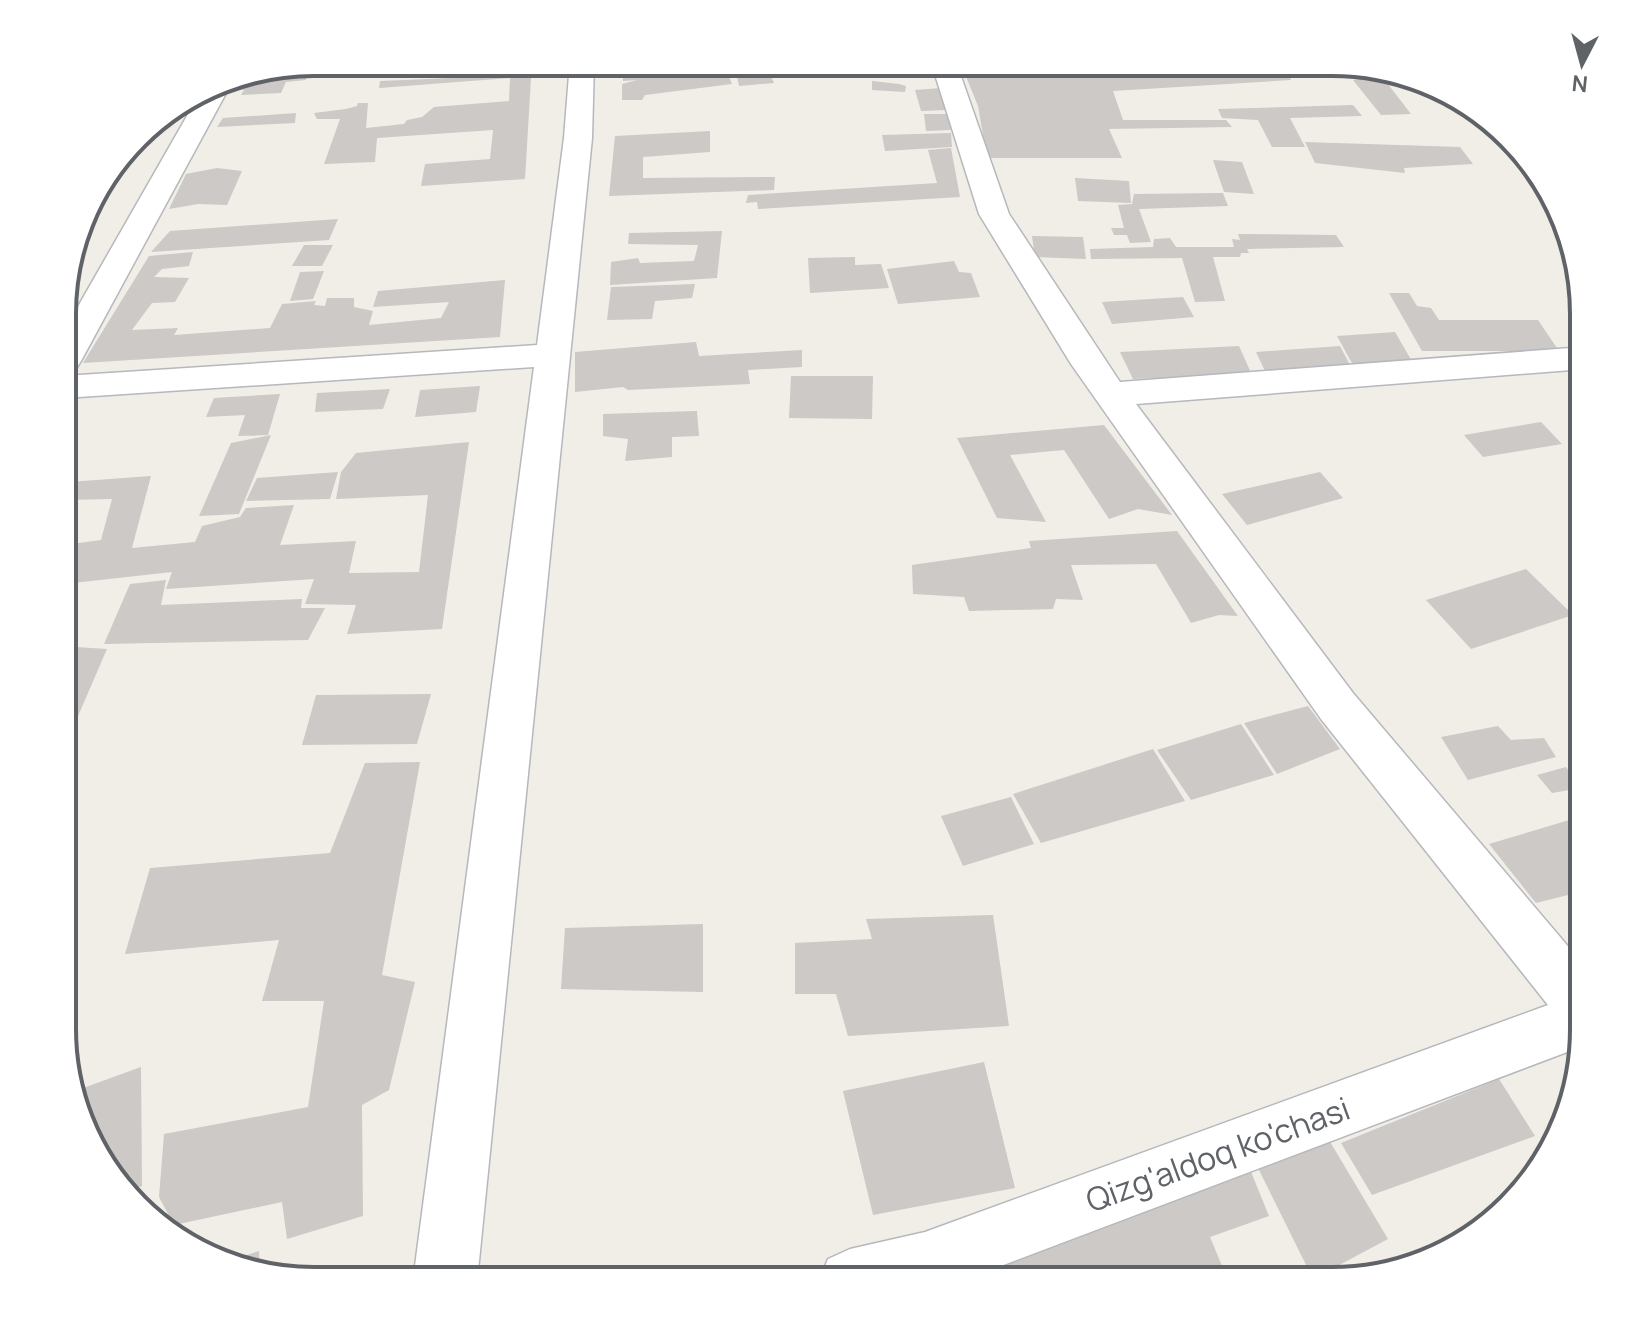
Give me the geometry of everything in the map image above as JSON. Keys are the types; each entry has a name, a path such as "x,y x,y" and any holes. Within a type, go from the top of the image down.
{"street":[{"path":"447,1266 578,138 581,76"},
{"path":"948,77 994,214 1110,394 1337,706 1569,988"},
{"path":"76,339 208,101"},
{"path":"76,386 553,355"},
{"path":"1110,394 1570,359"},
{"name":"Qizg'aldoq ko'chasi","path":"910,1267 1569,1025"}],"building":[{"path":"307,76 306,80 286,82 281,93 241,95 244,90 237,89 283,78"},
{"path":"531,76 525,179 421,186 425,164 490,159 493,130 377,138 375,162 324,164 340,119 317,119 314,113 368,103 366,128 404,124 407,120 422,117 434,107 509,101 510,78 379,88 380,81"},
{"path":"623,76 729,76 732,84 645,95 642,100 622,100 622,84 637,80 623,81"},
{"path":"737,76 771,76 774,83 739,86"},
{"path":"966,77 1290,77 1291,80 1113,91 1123,120 1226,120 1232,127 1109,129 1122,158 987,158 978,106"},
{"path":"1353,80 1387,83 1411,114 1381,115"},
{"path":"872,81 906,86 905,92 872,90"},
{"path":"941,88 947,110 921,111 915,90"},
{"path":"1353,105 1362,116 1290,118 1305,147 1272,147 1258,120 1222,118 1218,109"},
{"path":"296,113 295,123 217,127 223,118"},
{"path":"924,114 947,114 951,130 926,131"},
{"path":"710,131 710,152 643,157 643,178 775,177 774,190 609,196 615,136"},
{"path":"951,133 952,147 885,151 882,135"},
{"path":"1305,142 1460,147 1473,164 1404,168 1405,173 1315,163"},
{"path":"951,148 960,197 758,209 757,202 746,203 748,195 937,183 928,150"},
{"path":"1213,160 1242,162 1254,194 1224,192"},
{"path":"217,168 242,171 227,205 198,204 169,209 186,174"},
{"path":"1075,178 1129,181 1131,203 1078,201"},
{"path":"1223,193 1228,206 1139,209 1151,242 1130,243 1127,235 1114,235 1111,228 1124,228 1118,205 1132,204 1134,194"},
{"path":"338,219 329,240 151,252 170,231"},
{"path":"722,231 717,278 610,285 611,262 638,258 640,263 694,261 698,245 628,244 629,233"},
{"path":"1238,234 1336,235 1344,247 1247,249 1249,253 1241,253 1240,257 1213,257 1225,301 1195,302 1182,258 1091,259 1090,249 1153,247 1154,239 1170,238 1176,247 1234,247 1232,239 1240,240"},
{"path":"1032,236 1083,237 1086,259 1035,257"},
{"path":"304,245 333,245 322,266 292,266"},
{"path":"193,252 189,266 162,269 154,277 189,278 175,302 152,303 132,330 178,328 174,335 270,328 282,304 316,301 314,305 325,306 327,298 354,298 354,307 373,311 369,325 441,318 449,302 373,307 378,291 505,280 500,337 83,363 149,256"},
{"path":"855,257 855,265 881,264 889,288 810,293 808,258"},
{"path":"954,261 959,272 971,273 980,297 898,304 887,269"},
{"path":"324,271 313,299 290,301 300,272"},
{"path":"695,284 692,298 655,301 652,319 607,320 611,287"},
{"path":"1389,293 1409,293 1417,306 1431,308 1439,320 1538,320 1559,351 1422,351"},
{"path":"1183,297 1194,317 1112,324 1102,302"},
{"path":"1395,332 1413,363 1353,365 1337,336"},
{"path":"696,342 699,356 802,350 802,367 748,370 750,384 628,390 623,387 575,392 575,352"},
{"path":"1239,346 1252,375 1133,379 1120,352"},
{"path":"1340,346 1351,367 1265,371 1256,352"},
{"path":"791,376 873,376 872,419 789,418"},
{"path":"480,386 476,412 415,417 420,390"},
{"path":"390,389 383,409 315,412 317,393"},
{"path":"280,394 268,435 238,436 245,415 206,417 214,398"},
{"path":"697,411 699,436 672,437 672,457 625,461 628,439 603,436 603,414"},
{"path":"1541,422 1562,444 1483,457 1464,435"},
{"path":"1104,425 1172,515 1138,509 1109,519 1064,450 1010,455 1046,522 997,518 957,438"},
{"path":"271,435 239,514 199,516 231,443"},
{"path":"469,442 442,629 347,634 356,605 305,604 314,579 166,589 172,572 76,583 76,543 101,540 112,499 76,500 76,481 151,476 132,548 195,542 202,526 240,517 246,508 294,505 280,545 356,541 349,573 419,572 428,495 336,499 341,472 356,453"},
{"path":"338,472 330,499 246,501 257,478"},
{"path":"1320,472 1343,498 1247,525 1222,494"},
{"path":"1177,531 1238,616 1219,615 1191,623 1156,564 1071,565 1083,600 1056,599 1053,609 969,611 964,597 913,594 912,565 1031,548 1029,541"},
{"path":"1526,569 1570,612 1570,616 1471,649 1426,600"},
{"path":"166,580 161,605 302,599 301,608 325,608 308,640 104,644 130,584"},
{"path":"76,647 107,649 77,719"},
{"path":"431,694 417,744 302,745 316,695"},
{"path":"1308,706 1340,749 1277,774 1244,723"},
{"path":"1241,724 1274,775 1191,800 1157,750"},
{"path":"1498,726 1511,740 1544,738 1556,757 1468,780 1441,737"},
{"path":"1153,749 1185,801 1041,843 1013,794"},
{"path":"420,762 382,975 415,982 389,1090 362,1105 363,1216 287,1239 282,1202 178,1224 170,1218 159,1197 164,1134 308,1107 324,1001 262,1001 279,940 125,954 150,868 330,853 365,763"},
{"path":"1566,767 1569,772 1569,790 1552,793 1537,775"},
{"path":"1011,797 1034,844 963,866 941,816"},
{"path":"1569,820 1569,895 1536,903 1489,844"},
{"path":"993,915 1009,1026 848,1036 836,994 795,994 795,943 872,939 866,919"},
{"path":"703,924 703,992 561,989 565,928"},
{"path":"984,1062 1015,1188 873,1215 843,1091"},
{"path":"141,1067 142,1186 138,1188 116,1161 101,1134 84,1088"},
{"path":"1499,1079 1535,1136 1372,1195 1341,1143"},
{"path":"1326,1135 1388,1239 1336,1267 1307,1267 1257,1166"},
{"path":"1249,1167 1269,1216 1210,1237 1222,1267 996,1267"},
{"path":"259,1251 259,1260 253,1259 244,1256"}]}
